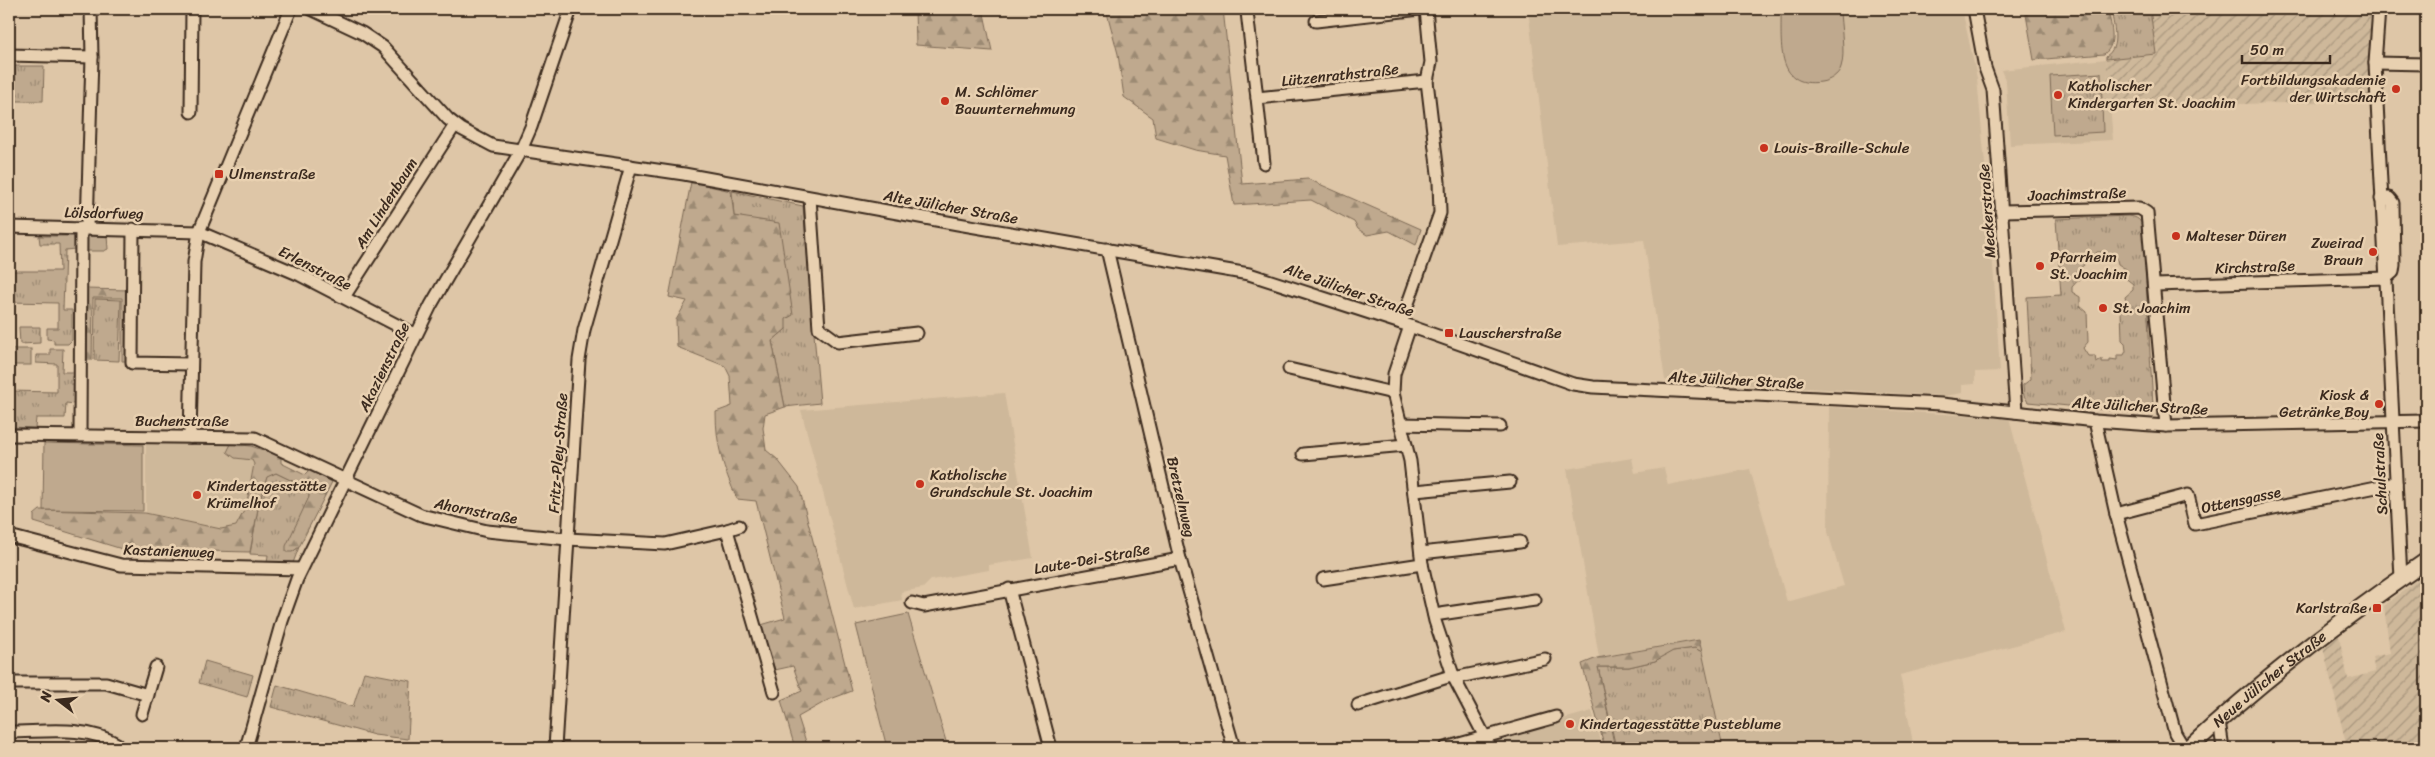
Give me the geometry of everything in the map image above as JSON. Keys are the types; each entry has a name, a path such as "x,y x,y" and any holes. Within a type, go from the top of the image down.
{"street":[{"path":"80,436 84,228 92,57 91,9"},
{"path":"191,112 192,9"},
{"path":"190,437 194,262 199,232 291,9"},
{"name":"Alte Jülicher Straße","path":"311,9 362,33 383,47 456,125 493,146 631,166 1249,274 1406,325 1555,378 1593,387 1942,404 2094,421 2166,426 2426,421"},
{"name":"Akazienstraße","path":"246,748 282,621 302,569 416,335 521,150 571,9"},
{"path":"1316,21 1420,9"},
{"path":"1426,9 1431,62 1427,81 1439,182 1440,213 1406,325 1394,374 1393,393 1415,490 1421,559 1434,615 1454,676 1487,743"},
{"name":"Meckerstraße","path":"1974,9 1985,68 1993,90 2016,412"},
{"name":"Schulstraße","path":"2379,9 2375,63 2381,199 2389,198 2393,204 2394,265 2393,272 2386,278 2401,578"},
{"path":"1247,12 1264,163"},
{"path":"9,55 92,57"},
{"path":"2375,63 2426,64"},
{"name":"Lützenrathstraße","path":"1257,98 1427,81"},
{"name":"Am Lindenbaum","path":"344,297 456,125"},
{"name":"Fritz-Pley-Straße","path":"555,748 579,360 582,340 631,166"},
{"path":"810,198 819,328 838,342 917,333"},
{"name":"Joachimstraße","path":"2001,211 2139,208 2144,210 2148,219 2155,285 2166,426"},
{"name":"Lölsdorfweg","path":"9,226 199,232"},
{"path":"133,229 132,363 191,364"},
{"name":"Erlenstraße","path":"199,232 292,271 416,335"},
{"name":"Bretzelnweg","path":"1107,249 1180,559 1234,748"},
{"name":"Kirchstraße","path":"2155,285 2386,278"},
{"path":"1289,369 1393,393"},
{"path":"2094,421 2116,514 2175,733 2178,741 2184,748"},
{"path":"1400,424 1500,426"},
{"name":"Buchenstraße","path":"9,435 255,438 346,480"},
{"path":"1303,454 1406,445"},
{"name":"Ahornstraße","path":"346,480 430,518 487,531 567,539 665,544 739,526"},
{"path":"1415,490 1510,482"},
{"name":"Ottensgasse","path":"2116,514 2188,494 2195,524 2396,483"},
{"path":"727,530 774,692"},
{"name":"Kastanienweg","path":"9,536 121,565 302,569"},
{"path":"1323,579 1421,559 1520,542"},
{"name":"Laute-Dei-Straße","path":"912,603 924,606 1180,559"},
{"name":"Neue Jülicher Straße","path":"2189,748 2327,631 2426,561"},
{"path":"1009,589 1051,748"},
{"path":"1434,615 1535,600"},
{"path":"1358,705 1454,676 1545,659"},
{"path":"142,714 156,668"},
{"path":"9,683 106,684 148,694"},
{"path":"1445,748 1487,743 1556,717"},
{"path":"2219,721 2223,748"},
{"path":"9,732 91,732 106,737 117,744"}],"shaded area":[{"name":"Louis-Braille-Schule","path":"1528,9 1962,9 1977,78 1990,218 2000,371 1975,372 1975,384 1962,385 1962,393 1945,396 1665,380 1644,240 1557,247"},
{"path":"2150,9 2371,9 2369,101 2110,107 2106,59 2156,54"},
{"name":"Katholischer Kindergarten St. Joachim","path":"2106,59 2113,140 2010,145 2006,82 2001,70"},
{"name":"Katholische Grundschule St. Joachim","path":"1004,393 1033,558 989,565 989,570 931,580 923,588 901,592 902,600 854,609 801,410"},
{"path":"1829,407 2009,418 2066,632 1900,675 1914,748 1724,748 1699,640 1599,657 1567,469 1632,458 1635,473 1664,468 1668,485 1750,469 1787,602 1844,586 1828,532"},
{"name":"Kindertagesstätte Krümelhof","path":"146,444 231,444 227,453 235,458 252,460 254,464 246,507 236,526 221,529 146,513"},
{"path":"2418,579 2426,589 2426,595 2421,600 2424,630 2426,630 2426,748 2347,748 2323,647 2339,636 2348,679 2375,672 2372,657 2390,653 2384,606"},
{"name":"Kindertagesstätte Pusteblume","path":"1592,711 1603,748 1497,748 1494,738"}],"green space":[{"path":"915,9 983,9 992,51 916,45"},
{"path":"1106,9 1223,9 1242,184 1308,179 1421,229 1416,245 1389,231 1367,235 1358,229 1354,222 1311,200 1234,205 1225,155 1195,150 1156,138 1153,118 1124,97 1118,54"},
{"path":"1781,9 1840,9 1843,46 1842,61 1838,73 1821,82 1806,82 1795,78 1788,70 1784,60"},
{"path":"2025,9 2108,9 2112,33 2111,45 2104,54 2034,60"},
{"path":"2111,9 2150,9 2156,54 2106,59 2115,41"},
{"path":"15,66 44,66 43,101 15,101"},
{"path":"2101,73 2103,132 2053,135 2050,76"},
{"path":"691,182 731,191 734,216 779,223 793,315 786,319 786,329 772,341 785,407 765,414 763,428 766,450 777,459 799,487 852,691 828,700 798,717 808,748 795,748 781,700 802,691 793,666 775,670 761,625 785,618 756,501 737,499 724,466 719,446 716,412 732,406 730,376 725,366 677,347 676,320 687,301 669,297"},
{"path":"732,191 803,206 820,403 785,407 772,341 786,329 734,216"},
{"path":"2128,216 2136,218 2141,223 2143,229 2153,406 2147,412 2139,413 2028,402 2024,396 2023,385 2031,379 2027,297 2061,295 2056,219","holes":["2097,252 2104,252 2109,257 2116,255 2118,264 2127,270 2124,277 2133,284 2133,290 2125,297 2127,305 2121,310 2122,340 2125,343 2126,351 2124,355 2117,355 2117,360 2110,359 2110,362 2102,362 2102,359 2096,362 2095,356 2088,356 2083,348 2088,342 2087,312 2080,306 2080,297 2072,292 2072,287 2080,278 2076,271 2084,265 2086,256 2092,257"]},
{"path":"39,236 74,236 75,249 65,250 63,310 72,310 72,340 68,344 54,344 54,340 47,339 47,328 58,328 58,303 9,302 9,271 60,271 59,244 40,244"},
{"path":"87,236 107,236 108,249 104,251 85,251 84,239"},
{"path":"85,289 129,290 128,361 122,361 122,298 93,298 92,360 83,360"},
{"path":"95,299 121,300 119,361 94,360"},
{"path":"19,327 40,327 40,343 20,344"},
{"path":"10,349 31,349 31,365 10,365"},
{"path":"50,349 63,349 62,372 72,372 71,384 77,384 77,418 74,418 74,404 66,403 65,418 36,418 35,428 9,427 9,391 57,392 57,364 36,363 36,355 50,355"},
{"path":"44,443 143,445 143,511 43,510"},
{"path":"231,444 251,446 281,456 281,463 305,475 310,470 332,482 299,547 292,552 286,552 286,546 309,497 309,489 276,473 267,477 259,503 250,552 122,549 34,522 34,515 40,510 145,513 221,529 236,526 246,507 254,464 252,460 235,458 227,452"},
{"path":"276,473 309,489 309,497 292,552 299,547 293,563 267,563 268,555 250,554 259,503 267,476"},
{"path":"908,614 948,748 887,748 856,625"},
{"path":"1699,640 1702,652 1695,648 1673,651 1655,661 1629,667 1598,667 1615,748 1605,748 1582,664 1597,658"},
{"path":"1695,648 1702,652 1723,748 1616,748 1598,667 1629,667 1655,661 1672,651"},
{"path":"205,661 253,675 247,697 199,683"},
{"path":"364,672 411,681 408,739 374,735 271,707 277,685 353,707"}],"place":[{"name":"Fortbildungsakademie der Wirtschaft","path":"2396,89"},
{"name":"Katholischer Kindergarten St. Joachim","path":"2058,95"},
{"name":"M. Schlömer Bauunternehmung","path":"945,101"},
{"name":"Louis-Braille-Schule","path":"1764,148"},
{"name":"Ulmenstraße","path":"219,174"},
{"name":"Malteser Düren","path":"2176,236"},
{"name":"Zweirad Braun","path":"2373,252"},
{"name":"Pfarrheim St. Joachim","path":"2040,266"},
{"name":"St. Joachim","path":"2103,308"},
{"name":"Lauscherstraße","path":"1449,333"},
{"name":"Kiosk & Getränke Boy","path":"2379,404"},
{"name":"Katholische Grundschule St. Joachim","path":"920,484"},
{"name":"Kindertagesstätte Krümelhof","path":"197,495"},
{"name":"Karlstraße","path":"2377,608"},
{"name":"Kindertagesstätte Pusteblume","path":"1570,724"}]}
